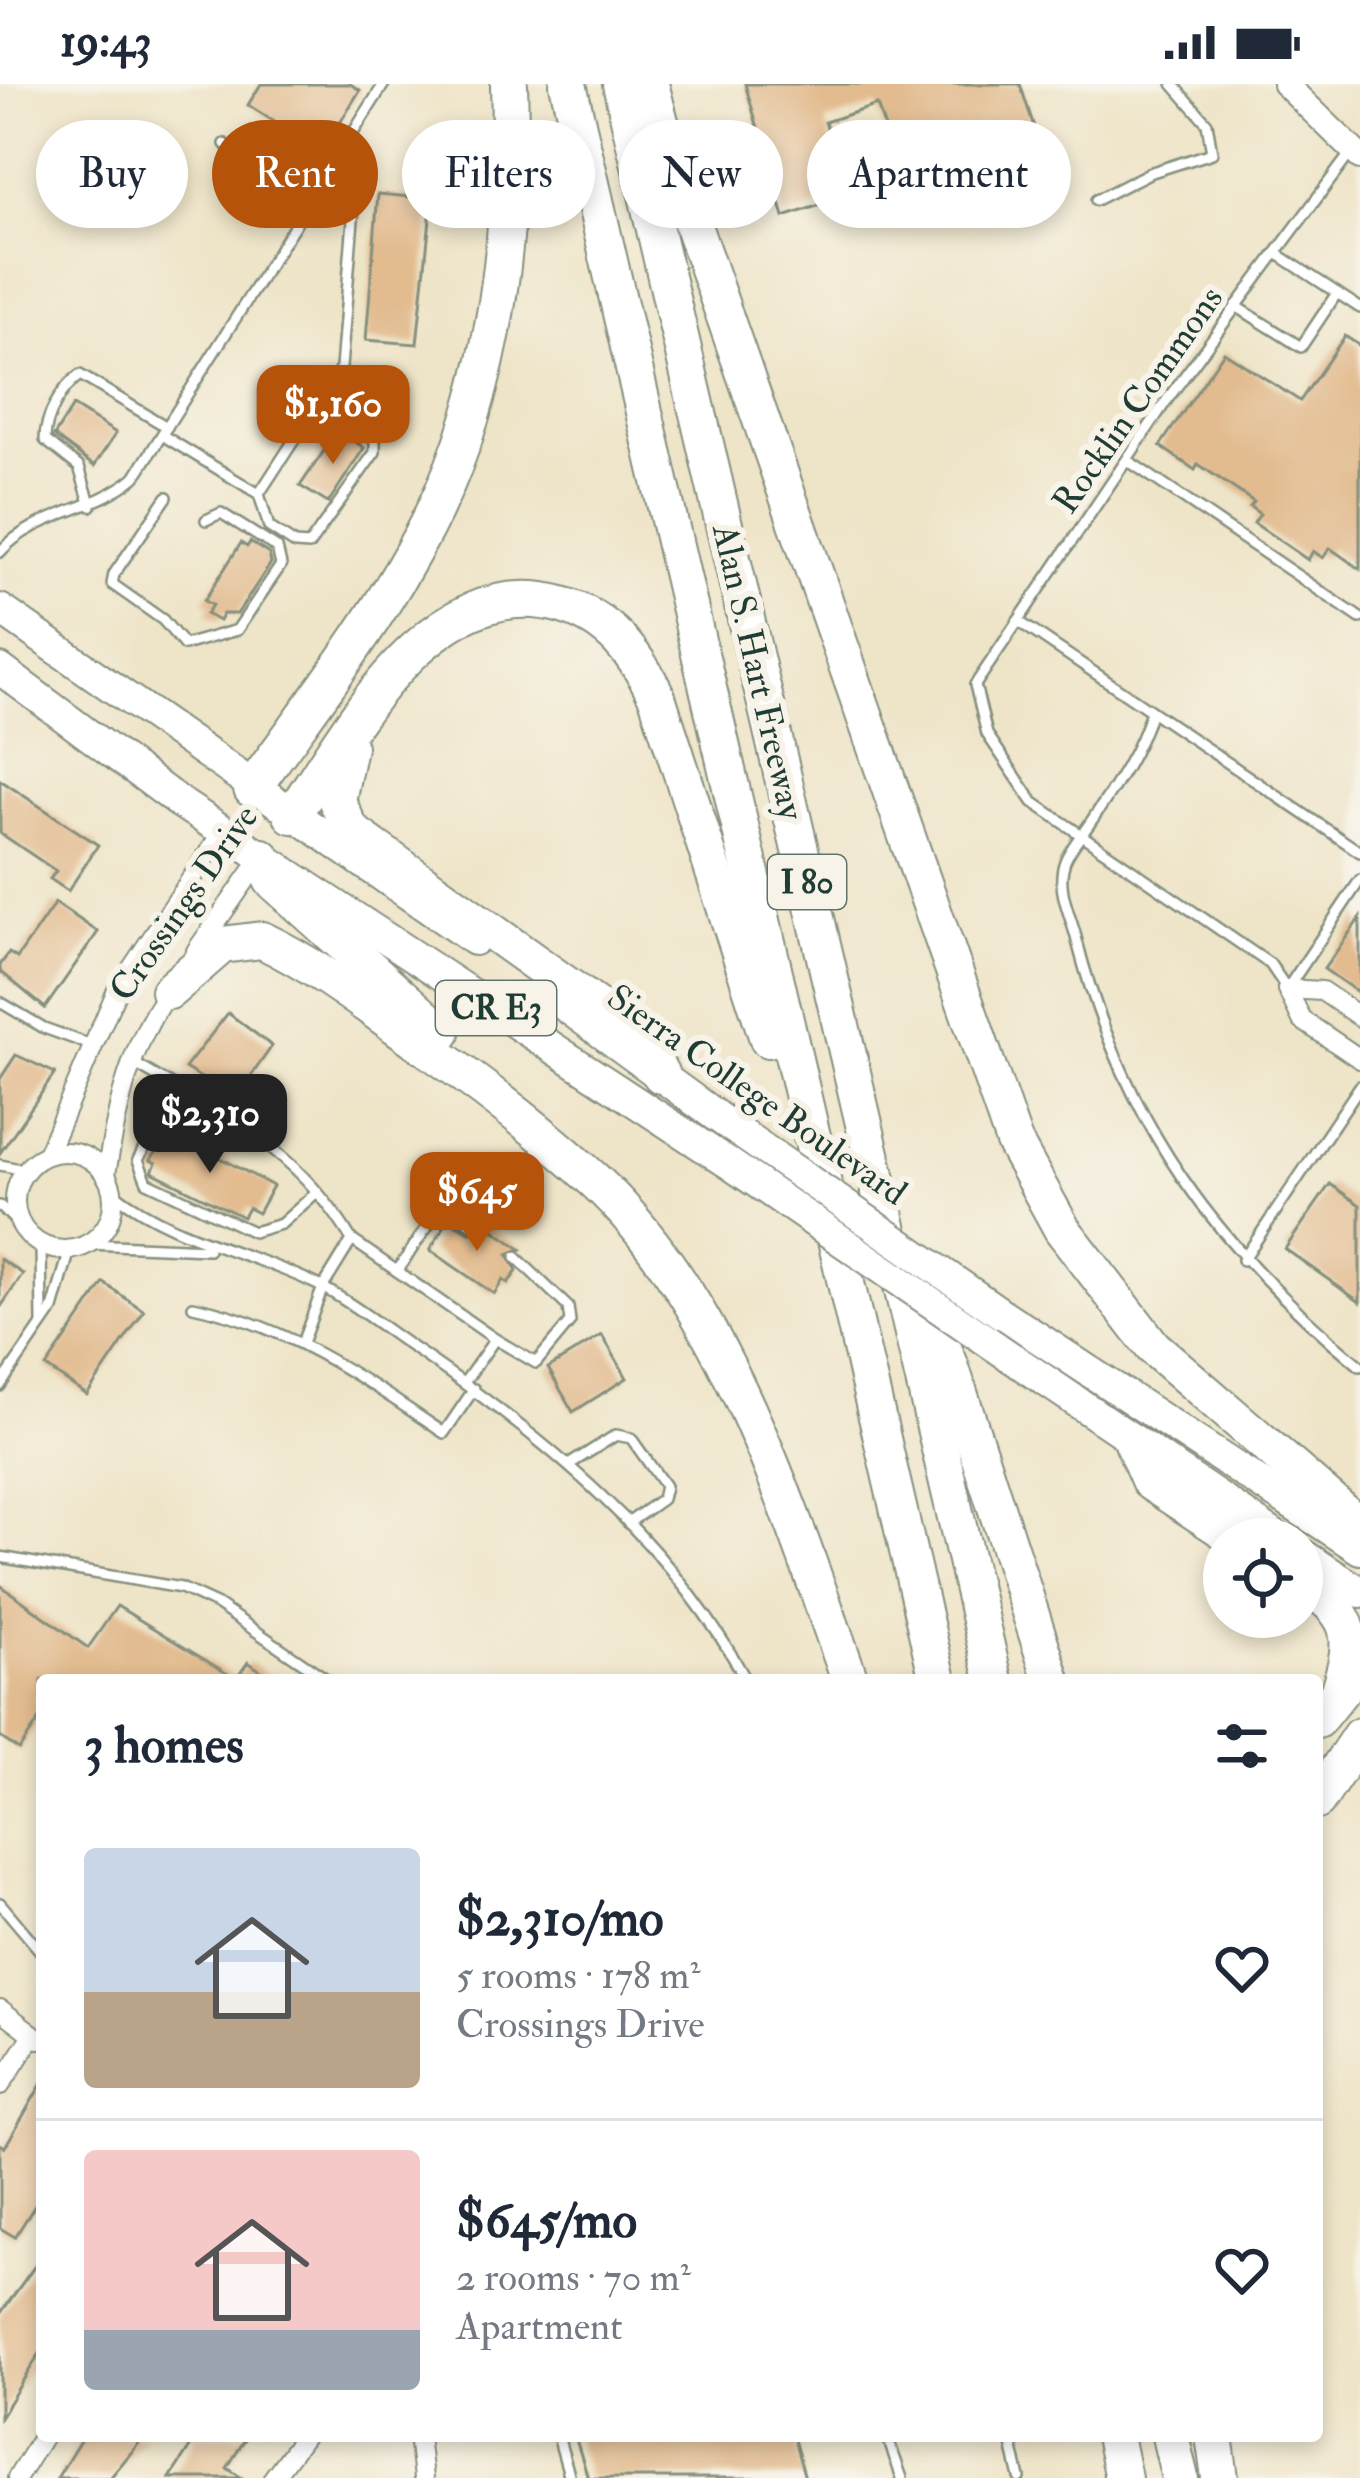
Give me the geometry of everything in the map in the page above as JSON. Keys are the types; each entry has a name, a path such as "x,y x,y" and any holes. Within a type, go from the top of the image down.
{"highway":[{"path":"253,789 383,602 452,469 479,377 500,277 510,175 509,84"},
{"name":"Alan S. Hart Freeway","path":"568,84 937,1674"},
{"name":"Alan S. Hart Freeway","path":"621,84 993,1674"},
{"path":"650,84 671,163 1014,1142 1073,1244 1154,1347 1360,1526"},
{"path":"292,815 413,651 460,616 490,604 550,602 578,610 629,647 657,697 835,1235"},
{"path":"354,727 337,790 339,810 351,831 642,1039 661,1075"},
{"path":"262,857 272,880 583,1159 680,1289 728,1375 786,1504 848,1674"},
{"path":"169,991 222,945 262,940 505,1102 595,1180"},
{"path":"883,1207 950,1365 1050,1674"},
{"path":"1132,1443 1150,1482 1205,1518"},
{"path":"1323,1596 1334,1604 1346,1625 1350,1650 1349,1678 1323,1712"},
{"path":"1323,1792 1360,1736"},
{"path":"1115,2442 1124,2478"},
{"path":"1171,2442 1180,2478"},
{"path":"1215,2442 1220,2478"}],"main road":[{"name":"Sierra College Boulevard","path":"0,609 1002,1314 1360,1549"},
{"name":"Sierra College Boulevard","path":"0,669 223,831 728,1162 1248,1518"},
{"path":"223,831 253,789"},
{"name":"Crossings Drive","path":"262,857 292,815"},
{"path":"1323,1567 1360,1592"}],"street":[{"path":"1285,84 1357,150"},
{"name":"Crossings Drive","path":"47,1154 117,990 223,831"},
{"name":"Crossings Drive","path":"109,1183 130,1060 169,991 262,857"},
{"path":"1287,989 1322,991 1360,1017"},
{"path":"1287,989 1303,1020 1360,1059"},
{"path":"47,1154 80,1154 109,1183 109,1222 79,1247 41,1245 21,1226 15,1197 26,1170 47,1154"},
{"path":"0,2009 36,2036"},
{"path":"0,2086 36,2040"},
{"path":"16,2478 39,2442"},
{"path":"273,2478 300,2442"},
{"path":"419,2442 423,2478"}],"lane":[{"path":"362,120 384,84"},
{"path":"1096,200 1149,173 1212,153 1207,123 1173,84"},
{"name":"Rocklin Commons","path":"1081,838 1033,802 1010,771 987,734 975,685 1126,460 1236,306 1357,150"},
{"path":"0,552 20,533 111,498 135,477 294,228"},
{"path":"260,494 341,368 352,228"},
{"path":"1276,253 1360,308"},
{"path":"1236,306 1301,347 1337,293"},
{"path":"91,506 79,467 45,440 53,410 80,375 260,494 269,527 296,544 309,544 375,452 375,440 364,427 319,400"},
{"path":"1126,460 1360,618"},
{"path":"167,497 114,574 112,584 163,620 184,645 237,630 281,565 277,548 221,513 206,520"},
{"path":"1018,621 1360,852"},
{"path":"1151,711 1142,741 1065,860 1063,896 1086,976 1138,1108 1192,1198 1243,1260 1360,1366"},
{"path":"1081,838 1270,964 1287,989 1360,880"},
{"path":"0,1002 44,1028 91,1045"},
{"path":"130,1060 297,1164 352,1240 536,1363 570,1322 568,1307 516,1256"},
{"path":"1243,1260 1360,1086"},
{"path":"175,1088 138,1160 147,1182 253,1232 281,1224 317,1192"},
{"path":"0,1166 26,1170"},
{"path":"109,1183 161,1223 219,1250 323,1287 469,1386 570,1464 628,1523 705,1615 742,1674"},
{"path":"0,1206 21,1226"},
{"path":"397,1271 438,1210 452,1211 471,1224"},
{"path":"302,1342 323,1287 352,1240"},
{"path":"41,1245 42,1324"},
{"path":"0,1386 58,1299 79,1247 219,1250"},
{"path":"193,1306 250,1319 302,1342 445,1433 495,1339"},
{"path":"0,1363 11,1370"},
{"path":"570,1464 616,1435 631,1438 665,1486 662,1499 628,1523"},
{"path":"0,1557 181,1588 216,1604 319,1674"},
{"path":"0,1903 36,1946"},
{"path":"560,2442 570,2478"},
{"path":"889,2442 902,2478"},
{"path":"1011,2442 1020,2478"}],"building":[{"path":"261,84 350,84 360,90 342,120 272,120 248,105"},
{"path":"745,84 1020,84 1032,120 882,120 877,105 831,120 807,120 807,209 784,217 783,120 756,120"},
{"path":"378,194 402,196 402,228 429,228 417,344 366,340"},
{"path":"1345,336 1360,346 1360,569 1330,548 1323,558 1313,551 1308,560 1254,523 1260,514 1250,507 1254,502 1198,464 1195,470 1160,446 1224,352 1300,401"},
{"path":"73,406 116,433 94,466 54,436"},
{"path":"339,429 364,448 328,503 300,486"},
{"path":"250,542 269,554 271,563 237,614 223,614 219,621 206,614 212,605 204,601 241,543 247,547"},
{"path":"0,780 98,845 68,891 50,879 56,871 0,833"},
{"path":"55,903 98,932 45,1008 0,971 0,965 9,953 17,958"},
{"path":"1360,918 1360,994 1324,969"},
{"path":"228,1013 272,1046 235,1099 185,1068"},
{"path":"16,1055 55,1073 0,1153 0,1079"},
{"path":"172,1132 273,1186 258,1213 248,1208 243,1217 152,1172 156,1163 150,1160"},
{"path":"1330,1184 1360,1205 1360,1302 1285,1249"},
{"path":"448,1220 471,1233 479,1220 521,1249 508,1254 517,1271 494,1294 430,1250"},
{"path":"0,1259 23,1274 0,1308"},
{"path":"104,1283 144,1311 87,1395 46,1367"},
{"path":"602,1335 627,1378 573,1412 548,1368"},
{"path":"0,1585 88,1648 117,1606 228,1674 36,1674 36,1725 19,1750 0,1737"},
{"path":"248,1662 265,1674 240,1674"},
{"path":"36,2093 36,2204 15,2237 0,2228 0,2144 5,2147"},
{"path":"36,2264 36,2360 0,2417 0,2314"},
{"path":"79,2442 140,2442 110,2478 57,2478"},
{"path":"193,2442 243,2442 227,2468 242,2478 170,2478"},
{"path":"577,2442 795,2442 805,2478 588,2478"}]}
